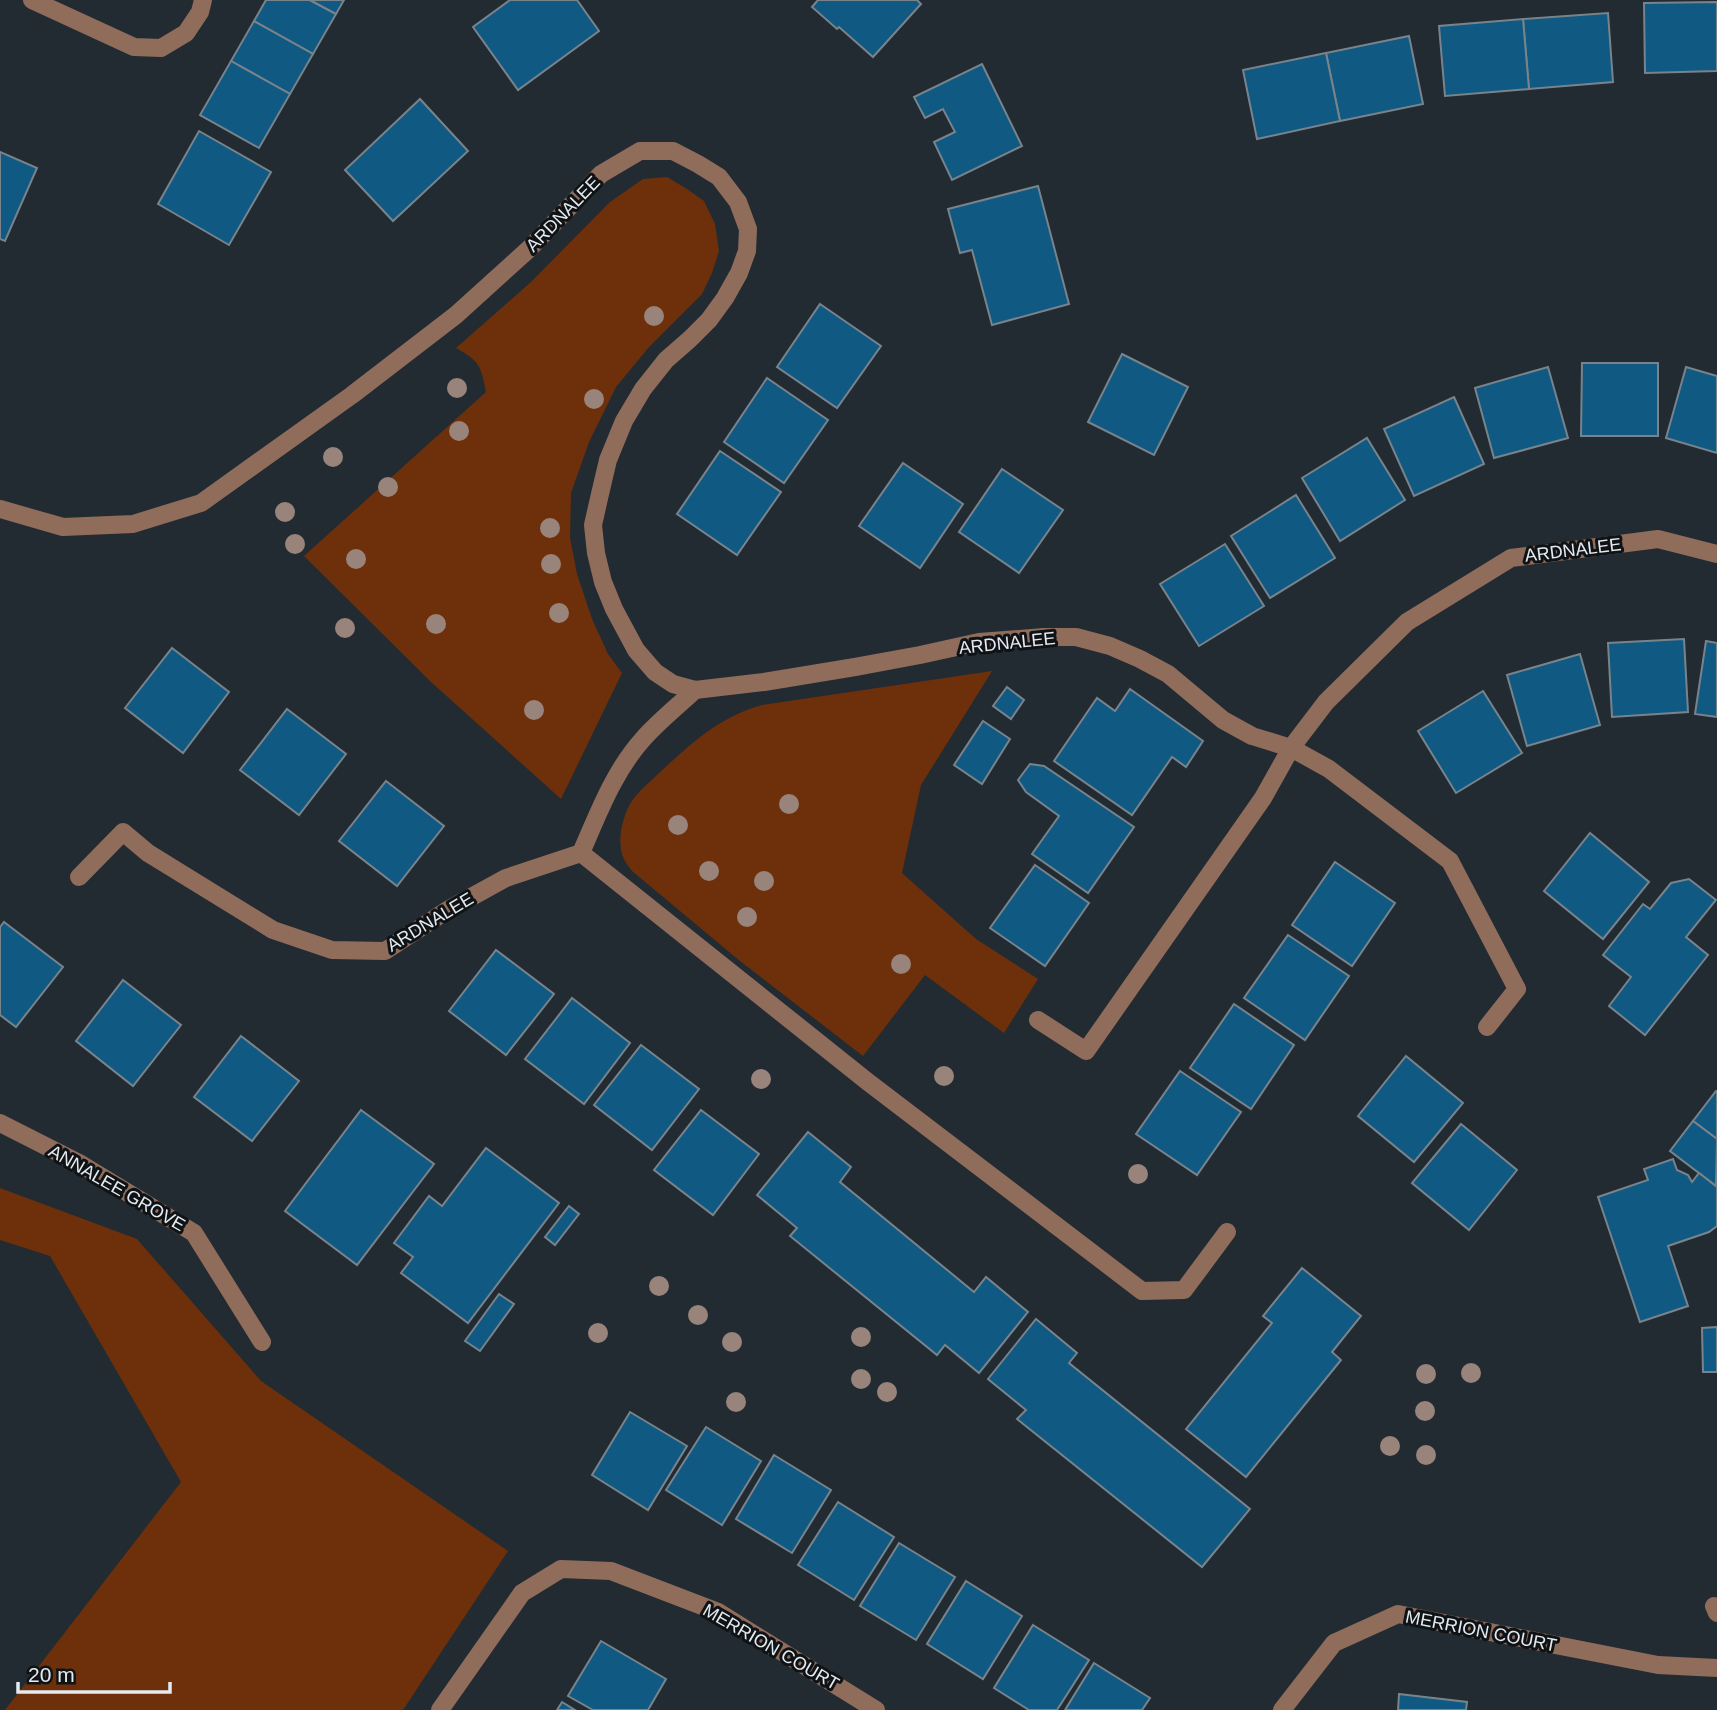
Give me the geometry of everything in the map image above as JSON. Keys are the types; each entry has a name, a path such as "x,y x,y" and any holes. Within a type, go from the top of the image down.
{"street":[{"path":"32,0 134,47 161,48 186,33 200,12 203,0"},
{"name":"ARDNALEE","path":"0,509 63,527 133,524 201,503 352,395 456,316 530,248 601,174 640,151 673,151 719,177 738,202 748,229 747,251 725,298 709,320 666,360 643,389 624,421 608,460 593,525 603,582 614,609 636,650 656,672 673,684 695,690 855,667 979,642 1076,637 1110,646 1168,674 1223,720 1252,736 1291,748 1329,769 1450,861 1517,989 1487,1027"},
{"name":"ARDNALEE","path":"1038,1020 1086,1051 1263,798 1291,748 1326,702 1407,622 1511,558 1658,539 1717,554"},
{"path":"695,690 643,739 621,769 581,853 868,1082 1142,1291 1184,1290 1227,1232"},
{"name":"ARDNALEE","path":"79,877 123,832 148,853 274,930 332,950 385,951 446,911 506,878 581,853"},
{"name":"ANNALEE GROVE","path":"0,1123 79,1163 194,1233 262,1342"},
{"name":"MERRION COURT","path":"440,1710 523,1593 561,1569 611,1571 718,1612 876,1710"},
{"name":"MERRION COURT","path":"1282,1710 1334,1643 1398,1614 1658,1665 1717,1668"}],"shaded area":[{"path":"667,177 704,201 715,224 719,251 702,294 649,347 616,387 589,442 571,493 570,538 577,574 592,619 608,654 622,673 561,799 430,681 304,556 486,392 478,365 456,348 531,282 610,202 643,179"},
{"path":"992,671 921,785 902,873 976,939 1038,979 1004,1033 925,975 863,1056 740,961 632,871 624,859 620,844 621,830 630,804 647,784 718,724 762,705"},
{"path":"0,1188 137,1239 261,1381 508,1551 403,1710 5,1710 181,1482 50,1256 0,1240"}],"building":[{"path":"266,0 310,0 336,14 313,54 254,21"},
{"path":"310,0 344,0 336,14"},
{"path":"510,0 577,0 599,31 518,90 473,27"},
{"path":"818,0 917,0 921,4 873,57 812,7"},
{"path":"1717,2 1717,71 1645,73 1644,3"},
{"path":"1608,13 1613,82 1529,89 1523,19"},
{"path":"1523,19 1529,89 1445,96 1439,26"},
{"path":"254,21 313,54 290,94 231,61"},
{"path":"1409,36 1423,104 1340,121 1326,53"},
{"path":"1326,53 1340,121 1257,139 1243,70"},
{"path":"231,61 290,94 259,148 200,115"},
{"path":"982,64 1022,146 952,180 934,142 955,132 943,109 925,118 914,97"},
{"path":"420,99 468,151 393,221 345,170"},
{"path":"199,131 271,172 229,245 158,204"},
{"path":"0,152 37,168 5,241 0,239"},
{"path":"1038,186 1069,304 992,325 972,250 960,253 948,209"},
{"path":"820,304 881,346 837,408 777,367"},
{"path":"1122,354 1188,387 1154,455 1088,422"},
{"path":"1582,363 1658,363 1658,436 1581,436"},
{"path":"1548,367 1568,438 1494,458 1475,388"},
{"path":"1686,367 1717,376 1717,453 1666,438"},
{"path":"767,378 828,420 784,483 724,442"},
{"path":"1454,397 1484,464 1414,496 1384,429"},
{"path":"1367,438 1405,500 1340,541 1302,478"},
{"path":"720,451 781,492 737,555 677,514"},
{"path":"903,463 963,504 920,568 859,526"},
{"path":"1002,469 1063,510 1019,573 959,532"},
{"path":"1296,495 1335,558 1270,598 1231,536"},
{"path":"1225,544 1264,606 1199,646 1160,584"},
{"path":"1684,639 1688,712 1612,717 1608,643"},
{"path":"1706,641 1717,643 1717,717 1695,714"},
{"path":"172,648 229,692 183,753 125,708"},
{"path":"1580,654 1600,725 1527,746 1507,675"},
{"path":"1007,687 1024,700 1011,719 993,706"},
{"path":"1130,689 1203,741 1186,767 1172,757 1132,815 1054,761 1097,698 1115,711"},
{"path":"1483,691 1522,753 1456,793 1418,731"},
{"path":"287,709 346,754 299,815 240,770"},
{"path":"983,721 1010,739 982,784 954,765"},
{"path":"1030,764 1044,766 1134,827 1088,893 1032,854 1059,816 1026,792 1018,780"},
{"path":"386,781 444,826 397,886 339,841"},
{"path":"1590,833 1649,882 1603,939 1544,891"},
{"path":"1335,862 1395,903 1352,966 1292,925"},
{"path":"1035,865 1089,903 1045,966 990,928"},
{"path":"1689,879 1716,900 1686,937 1708,955 1645,1035 1609,1006 1631,977 1603,955 1643,904 1650,909 1671,883"},
{"path":"4,922 63,967 16,1027 0,1015 0,927"},
{"path":"1288,935 1349,976 1305,1040 1244,998"},
{"path":"496,950 554,994 506,1055 449,1011"},
{"path":"123,980 181,1025 133,1086 76,1041"},
{"path":"572,998 630,1043 584,1104 525,1059"},
{"path":"1234,1004 1294,1045 1251,1109 1190,1068"},
{"path":"241,1036 299,1081 252,1141 194,1097"},
{"path":"641,1045 699,1089 652,1150 594,1105"},
{"path":"1406,1056 1463,1103 1414,1162 1358,1116"},
{"path":"1180,1071 1241,1112 1197,1175 1136,1134"},
{"path":"1717,1091 1717,1139 1693,1121"},
{"path":"361,1110 434,1164 357,1265 285,1211"},
{"path":"701,1110 759,1154 713,1215 654,1170"},
{"path":"1693,1121 1717,1139 1716,1186 1670,1151"},
{"path":"1461,1124 1517,1170 1469,1230 1412,1183"},
{"path":"808,1132 851,1167 840,1182 974,1292 986,1277 1028,1312 979,1373 945,1345 937,1355 790,1236 797,1228 757,1195"},
{"path":"486,1148 559,1203 468,1323 401,1273 413,1257 394,1243 429,1196 442,1206"},
{"path":"1673,1159 1677,1170 1688,1175 1692,1182 1699,1173 1717,1187 1717,1226 1709,1232 1668,1246 1688,1306 1640,1322 1598,1197 1648,1180 1644,1169"},
{"path":"569,1206 579,1214 555,1245 545,1237"},
{"path":"1302,1268 1361,1316 1332,1352 1341,1360 1246,1477 1186,1429 1272,1323 1263,1316"},
{"path":"499,1294 514,1304 480,1351 465,1341"},
{"path":"1036,1319 1077,1353 1069,1363 1250,1509 1202,1567 1017,1419 1026,1410 988,1379"},
{"path":"1717,1327 1717,1372 1703,1372 1702,1328"},
{"path":"630,1412 687,1446 648,1510 592,1475"},
{"path":"706,1427 761,1461 722,1525 666,1490"},
{"path":"774,1455 831,1490 792,1553 736,1519"},
{"path":"838,1502 894,1537 854,1600 798,1565"},
{"path":"899,1543 955,1577 916,1640 860,1606"},
{"path":"966,1581 1022,1616 983,1679 927,1644"},
{"path":"1033,1625 1089,1660 1057,1710 1029,1710 994,1688"},
{"path":"601,1641 666,1679 648,1710 593,1710 568,1696"},
{"path":"1094,1663 1150,1698 1142,1710 1065,1710"},
{"path":"1399,1694 1467,1702 1466,1710 1398,1710"},
{"path":"562,1702 575,1710 557,1710"}]}
